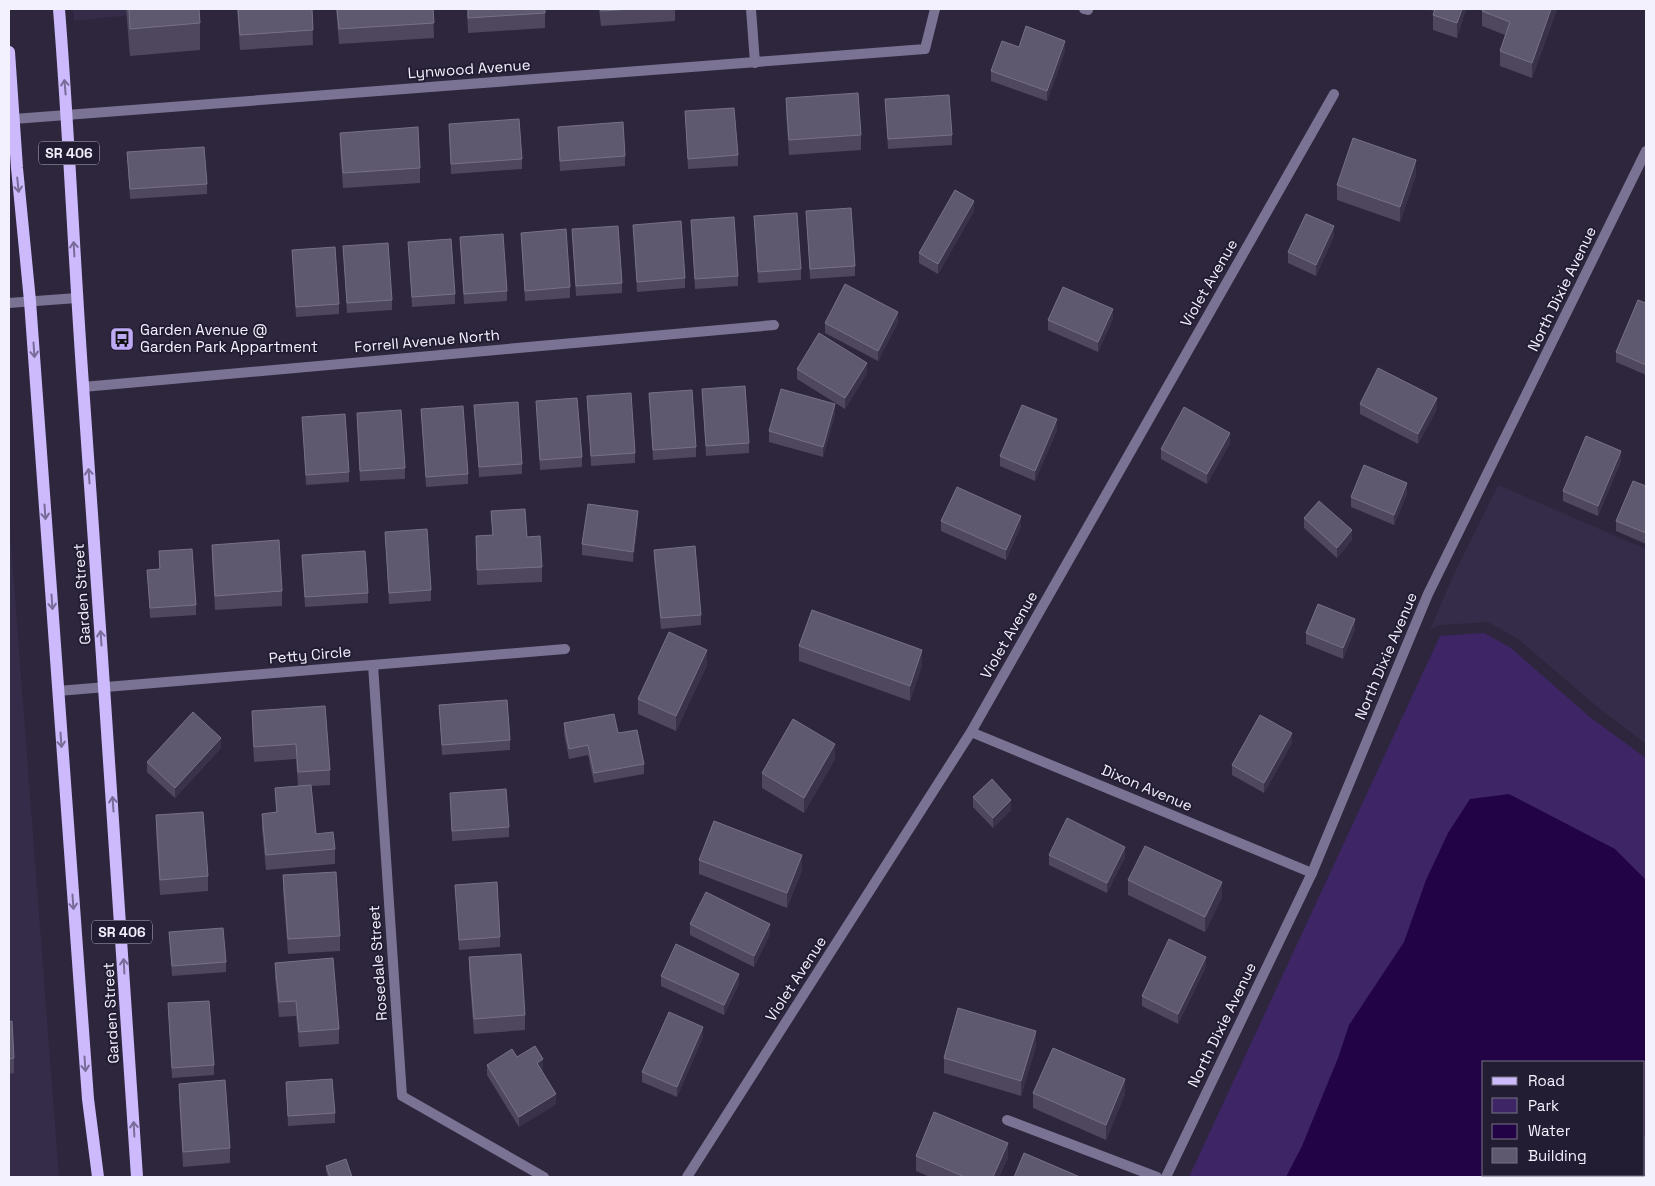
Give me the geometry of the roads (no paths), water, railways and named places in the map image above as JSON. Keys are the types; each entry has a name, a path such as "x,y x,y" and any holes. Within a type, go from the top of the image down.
{"main road":[{"name":"Garden Street","path":"58,9 68,115 77,298 123,945 137,1177"},
{"name":"Garden Street","path":"9,52 17,168 30,301 88,1099 98,1177"}],"street":[{"path":"751,9 755,62"},
{"name":"Lynwood Avenue","path":"14,119 925,50 936,9"},
{"name":"Violet Avenue","path":"687,1177 971,732 1334,94"},
{"name":"North Dixie Avenue","path":"1166,1177 1312,873 1428,594 1646,151"},
{"path":"9,303 77,298"},
{"name":"Forrell Avenue North","path":"83,387 774,325"},
{"name":"Petty Circle","path":"58,691 565,650"},
{"name":"Rosedale Street","path":"373,665 402,1096 544,1177"},
{"name":"Dixon Avenue","path":"971,732 1312,873"},
{"path":"1007,1120 1157,1177"}],"water":[{"path":"1509,794 1615,849 1646,880 1646,1137 1645,1061 1482,1061 1482,1176 1520,1176 1519,1177 1286,1177 1302,1146 1338,1058 1349,1025 1404,942 1426,880 1448,833 1470,799"}],"place":[{"name":"Garden Avenue @ Garden Park Appartment","path":"122,339"}]}
